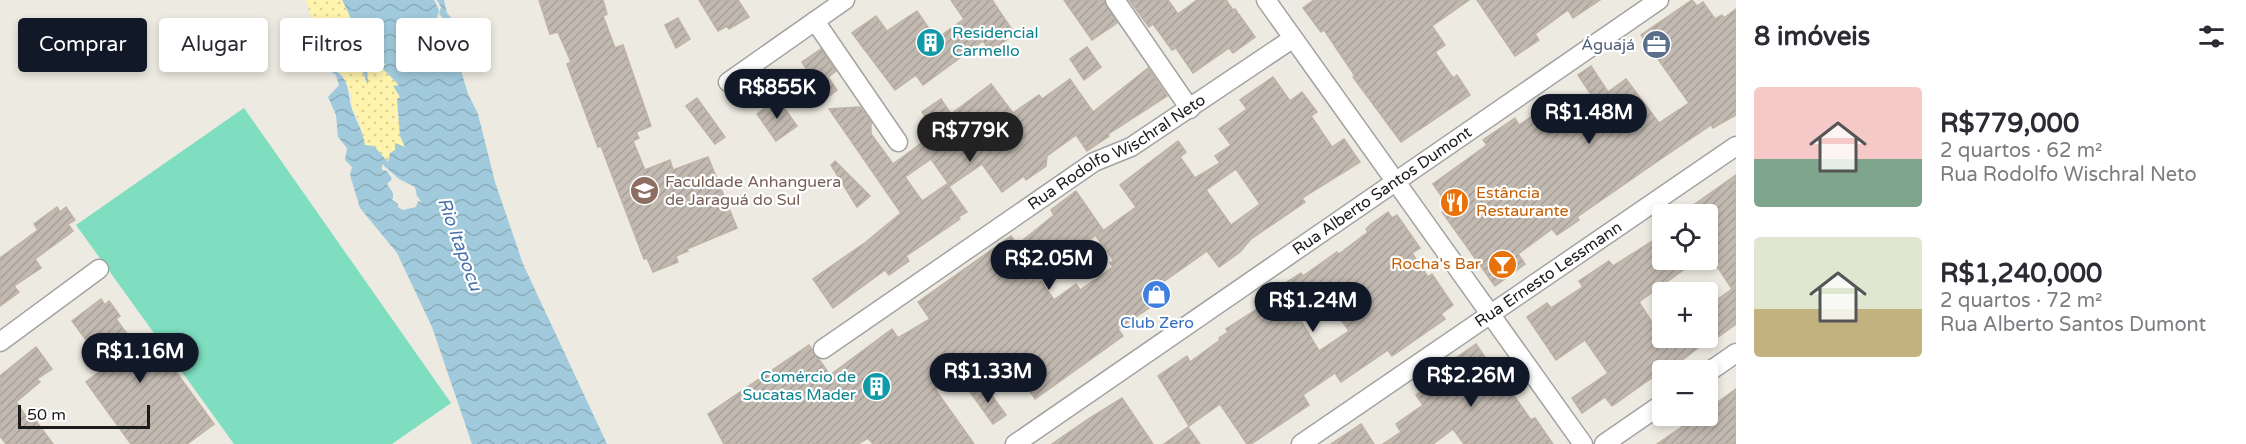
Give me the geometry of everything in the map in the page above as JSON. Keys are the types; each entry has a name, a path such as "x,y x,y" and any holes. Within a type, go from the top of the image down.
{"street":[{"path":"728,82 845,0"},
{"path":"1115,0 1190,109"},
{"name":"Rua Alberto Santos Dumont","path":"1015,444 1659,0"},
{"path":"1274,3 1292,39 1583,444"},
{"path":"815,21 898,142"},
{"name":"Rua Rodolfo Wischral Neto","path":"823,349 1095,162 1131,147 1292,39"},
{"name":"Rua Ernesto Lessmann","path":"1301,444 1736,146"},
{"path":"0,342 99,270"},
{"path":"1718,365 1736,353"},
{"path":"1604,444 1652,411"}],"sand":[{"path":"306,0 342,0 351,18 312,18"},
{"path":"384,63 387,64 387,71 399,85 394,87 400,98 397,100 400,136 405,147 395,150 388,162 382,155 365,145 359,121 352,108 352,96 342,74 338,72 363,72 367,83 367,72 384,72"}],"green space":[{"path":"244,108 451,403 392,444 234,444 76,225"}],"water":[{"name":"Rio Itapocu","path":"342,0 434,0 439,10 437,18 396,18 396,72 461,72 468,94 478,114 495,182 523,264 607,444 472,444 432,327 397,253 360,208 350,175 352,167 345,160 347,148 338,137 336,115 328,97 339,85 336,75 332,72 338,72 345,81 365,145 374,146 388,162 390,153 395,150 395,143 405,147 400,136 397,99 400,97 393,86 399,85 384,70 386,64 384,63 384,18 350,18","holes":["382,164 399,179 415,187 422,203 418,201 416,207 403,210 398,207 398,204 391,199 393,199 393,193 387,184 392,179 387,171 382,170"]},
{"path":"437,0 444,0 447,13 452,18 443,18 439,14 441,7"},
{"path":"363,72 367,72 368,85"}],"building":[{"path":"539,0 603,0 607,14 603,16 615,48 623,45 651,126 636,132 639,138 633,141 645,170 670,160 673,170 708,157 737,228 687,249 688,251 676,256 678,262 653,272 647,258 644,259 601,146 598,147 567,64 571,62 558,32 550,34"},
{"path":"699,0 738,0 749,17 729,29 727,26 718,31"},
{"path":"951,0 992,0 1015,34 990,51 983,41 923,85 916,75 895,90 852,33 876,16 887,31 917,11 936,39 964,19"},
{"path":"1064,0 1104,0 1117,23 1092,40"},
{"path":"1129,0 1168,0 1178,14 1197,0 1226,0 1255,37 1233,53 1229,48 1193,73 1176,48 1172,50 1153,24 1149,27"},
{"path":"1314,0 1469,0 1432,26 1445,45 1435,52 1453,78 1457,75 1470,95 1401,142 1353,77 1355,76 1324,30 1321,32 1303,8"},
{"path":"1477,0 1600,0 1573,18 1568,10 1535,34 1539,40 1515,56"},
{"path":"1692,0 1697,6 1703,2 1715,19 1722,15 1724,18 1736,9 1736,115 1713,128 1711,125 1577,217 1579,220 1557,235 1552,229 1518,254 1525,264 1495,286 1442,212 1449,207 1433,184 1487,145 1483,140 1515,118 1519,125 1549,105 1562,124 1596,102 1578,75 1591,66 1608,92 1626,79 1659,123 1689,103 1641,35"},
{"path":"678,18 690,39 676,48 665,25"},
{"path":"1087,47 1101,67 1084,80 1070,59"},
{"path":"821,49 836,71 828,77 837,90 825,99 802,62"},
{"path":"1148,68 1167,96 1108,134 1109,136 1087,151 1076,135 1047,156 1046,166 1026,180 1024,176 1002,192 982,164 950,186 931,159 905,177 922,201 947,184 967,212 906,256 909,261 889,275 885,270 833,308 813,279 866,242 901,213 829,109 860,107 871,122 871,134 893,164 927,139 918,126 927,119 922,112 941,99 951,114 991,84 1013,113 1039,95 1042,99 1070,79 1093,112"},
{"path":"1273,77 1290,101 1302,92 1317,112 1311,116 1332,147 1344,139 1360,162 1302,198 1305,202 1251,239 1240,252 1219,267 1207,251 1156,287 1164,298 1118,329 1123,336 1035,399 1016,371 992,388 968,356 939,375 945,383 935,389 974,444 873,444 868,438 858,444 724,444 708,414 809,345 830,375 892,329 898,338 930,319 918,302 1011,236 1017,245 1054,215 1051,210 1076,191 1103,230 1078,248 1074,242 1033,269 1054,300 1076,284 1080,290 1113,267 1110,263 1114,261 1096,236 1136,207 1120,185 1178,141 1186,152 1180,157 1195,178 1220,163 1215,156 1231,145 1219,129 1247,109 1240,100","holes":["1236,169 1260,204 1231,225 1206,190"]},
{"path":"697,98 725,137 715,144 686,106"},
{"path":"778,99 797,126 776,141 757,114"},
{"path":"835,161 870,196 857,207 831,165"},
{"path":"1736,175 1736,324 1718,337 1718,299 1732,289 1718,268 1718,204 1695,204"},
{"path":"57,207 60,212 66,207 75,220 68,224 73,231 35,259 41,268 14,286 19,292 0,306 0,258 38,230 34,224"},
{"path":"1388,212 1392,218 1397,215 1420,248 1412,253 1428,277 1432,274 1453,305 1441,314 1445,319 1392,356 1388,350 1341,382 1335,373 1303,395 1309,405 1251,444 1247,444 1220,404 1189,426 1158,376 1187,356 1190,362 1220,340 1219,338 1228,332 1226,329 1282,293 1279,287 1301,273 1303,276 1337,252 1339,254 1368,232 1366,229","holes":["1323,294 1349,331 1319,351 1295,311"]},
{"path":"1652,241 1652,270 1683,270 1667,282 1652,282 1652,293 1639,302 1652,322 1652,348 1698,348 1682,360 1652,360 1652,378 1612,406 1605,397 1582,413 1572,398 1608,373 1585,340 1556,360 1527,317 1547,303 1551,308 1583,287 1579,281 1609,261 1613,266"},
{"path":"101,299 105,305 109,301 120,316 116,319 135,345 149,335 214,424 187,444 131,444 86,382 106,367 72,321"},
{"path":"1476,344 1489,363 1499,360 1517,385 1510,390 1531,420 1535,418 1553,444 1464,444 1453,429 1433,444 1383,444 1401,432 1396,424 1423,405 1416,395 1451,372 1446,365"},
{"path":"36,347 52,369 37,379 40,382 16,402 31,424 36,421 53,444 6,444 0,436 0,376"},
{"path":"983,383 1006,415 993,424 970,392"},
{"path":"1736,389 1736,444 1657,444 1683,426 1718,426 1718,402"},
{"path":"1122,398 1153,444 1052,444 1090,418"},
{"path":"1361,424 1374,444 1331,444"},
{"path":"1188,427 1200,444 1164,444"}],"place":[{"name":"Residencial Carmello","path":"931,42"},
{"name":"Águajá","path":"1656,45"},
{"name":"Faculdade Anhanguera de Jaraguá do Sul","path":"644,191"},
{"name":"Estância Restaurante","path":"1455,202"},
{"name":"Rocha's Bar","path":"1502,264"},
{"name":"Club Zero","path":"1157,295"},
{"name":"Comércio de Sucatas Mader","path":"877,386"}]}
